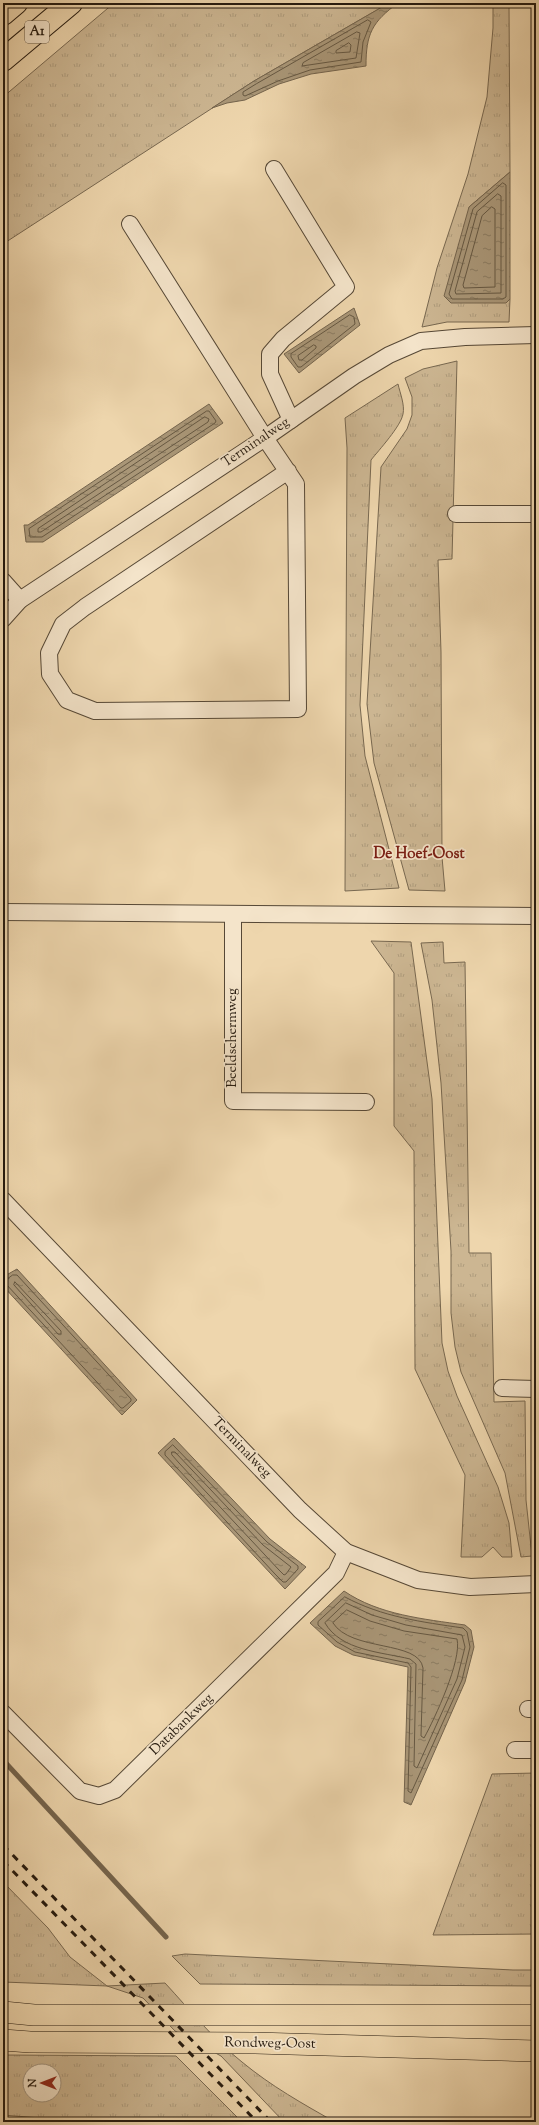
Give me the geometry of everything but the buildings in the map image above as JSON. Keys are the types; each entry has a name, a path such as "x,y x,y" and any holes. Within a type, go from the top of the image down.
{"highway":[{"name":"A1","path":"3,14 16,3"},
{"name":"A1","path":"3,60 71,3"}],"main road":[{"name":"Rondweg-Oost","path":"3,2012 34,2015 536,2015"},
{"name":"Rondweg-Oost","path":"3,2040 38,2042 255,2043 536,2051"}],"street":[{"path":"274,169 346,287 283,339 270,354 270,374 291,420"},
{"path":"130,224 265,438 288,471 296,484 298,709 95,712 67,700 50,674 49,653 63,624 84,607 288,471"},
{"name":"Terminalweg","path":"3,619 20,600 265,438 354,376 389,355 421,341 465,337 536,336"},
{"path":"456,514 536,514"},
{"path":"3,581 20,600"},
{"path":"3,912 536,916"},
{"name":"Beeldschermweg","path":"233,914 233,1100 366,1102"},
{"name":"Terminalweg","path":"6,1208 300,1510 346,1552 418,1580 470,1587 536,1584"},
{"path":"502,1388 536,1389"},
{"name":"Databankweg","path":"3,1714 80,1791 100,1796 115,1790 336,1573 346,1552"},
{"path":"515,1750 536,1750"}],"green space":[{"path":"114,3 389,3 254,81 3,244 3,97"},
{"path":"493,3 509,3 510,172 469,207 506,303 510,299 509,322 447,322 422,327 437,268 468,174 487,97 493,28"},
{"path":"457,361 452,559 438,560 441,652 442,857 445,891 409,890 374,763 367,704 381,467 407,429 412,415 412,397 405,378 423,369"},
{"path":"398,384 402,399 403,414 398,425 389,438 371,460 360,705 365,756 399,888 345,891 347,448 345,418"},
{"path":"371,941 411,942 432,1099 442,1343 448,1371 457,1396 498,1487 509,1523 512,1557 502,1557 493,1547 482,1557 461,1557 465,1475 415,1369 414,1151 394,1126 394,973"},
{"path":"443,942 444,963 465,962 469,1253 491,1253 494,1402 525,1401 526,1500 532,1556 521,1557 505,1473 461,1372 455,1347 451,1313 451,1251 441,1083 432,1000 421,943"},
{"path":"536,1773 536,1934 433,1935 492,1774"},
{"path":"3,1882 48,1928 70,1957 107,1986 3,1982"},
{"path":"185,1954 536,1970 536,1986 200,1984 172,1956"},
{"path":"165,1983 211,2034 253,2071 276,2087 335,2122 284,2122 221,2056 175,2031 143,1998 107,1986"},
{"path":"3,2055 176,2056 242,2122 90,2122 3,2115"}],"water":[{"path":"389,3 398,3 382,16 372,30 367,45 366,66 311,74 279,84 245,100 227,103 212,108 254,81"},
{"path":"510,172 510,299 506,303 451,303 444,296 469,207"},
{"path":"354,308 360,325 299,373 284,354"},
{"path":"209,404 223,423 43,542 26,542 24,525 28,525"},
{"path":"17,1269 137,1400 122,1415 3,1286 3,1277"},
{"path":"174,1438 270,1539 306,1567 285,1589 158,1453"},
{"path":"344,1591 372,1606 387,1611 418,1618 465,1625 471,1630 474,1647 465,1682 411,1805 404,1802 408,1667 353,1655 335,1646 310,1623"},
{"path":"474,2118 478,2119 479,2122 431,2122"}],"waterway":[{"path":"3,1760 166,1937"}],"railway":[{"path":"3,1845 271,2122"},
{"path":"3,1861 257,2122"}],"district":[{"name":"De Hoef-Oost","path":"419,854"}]}
